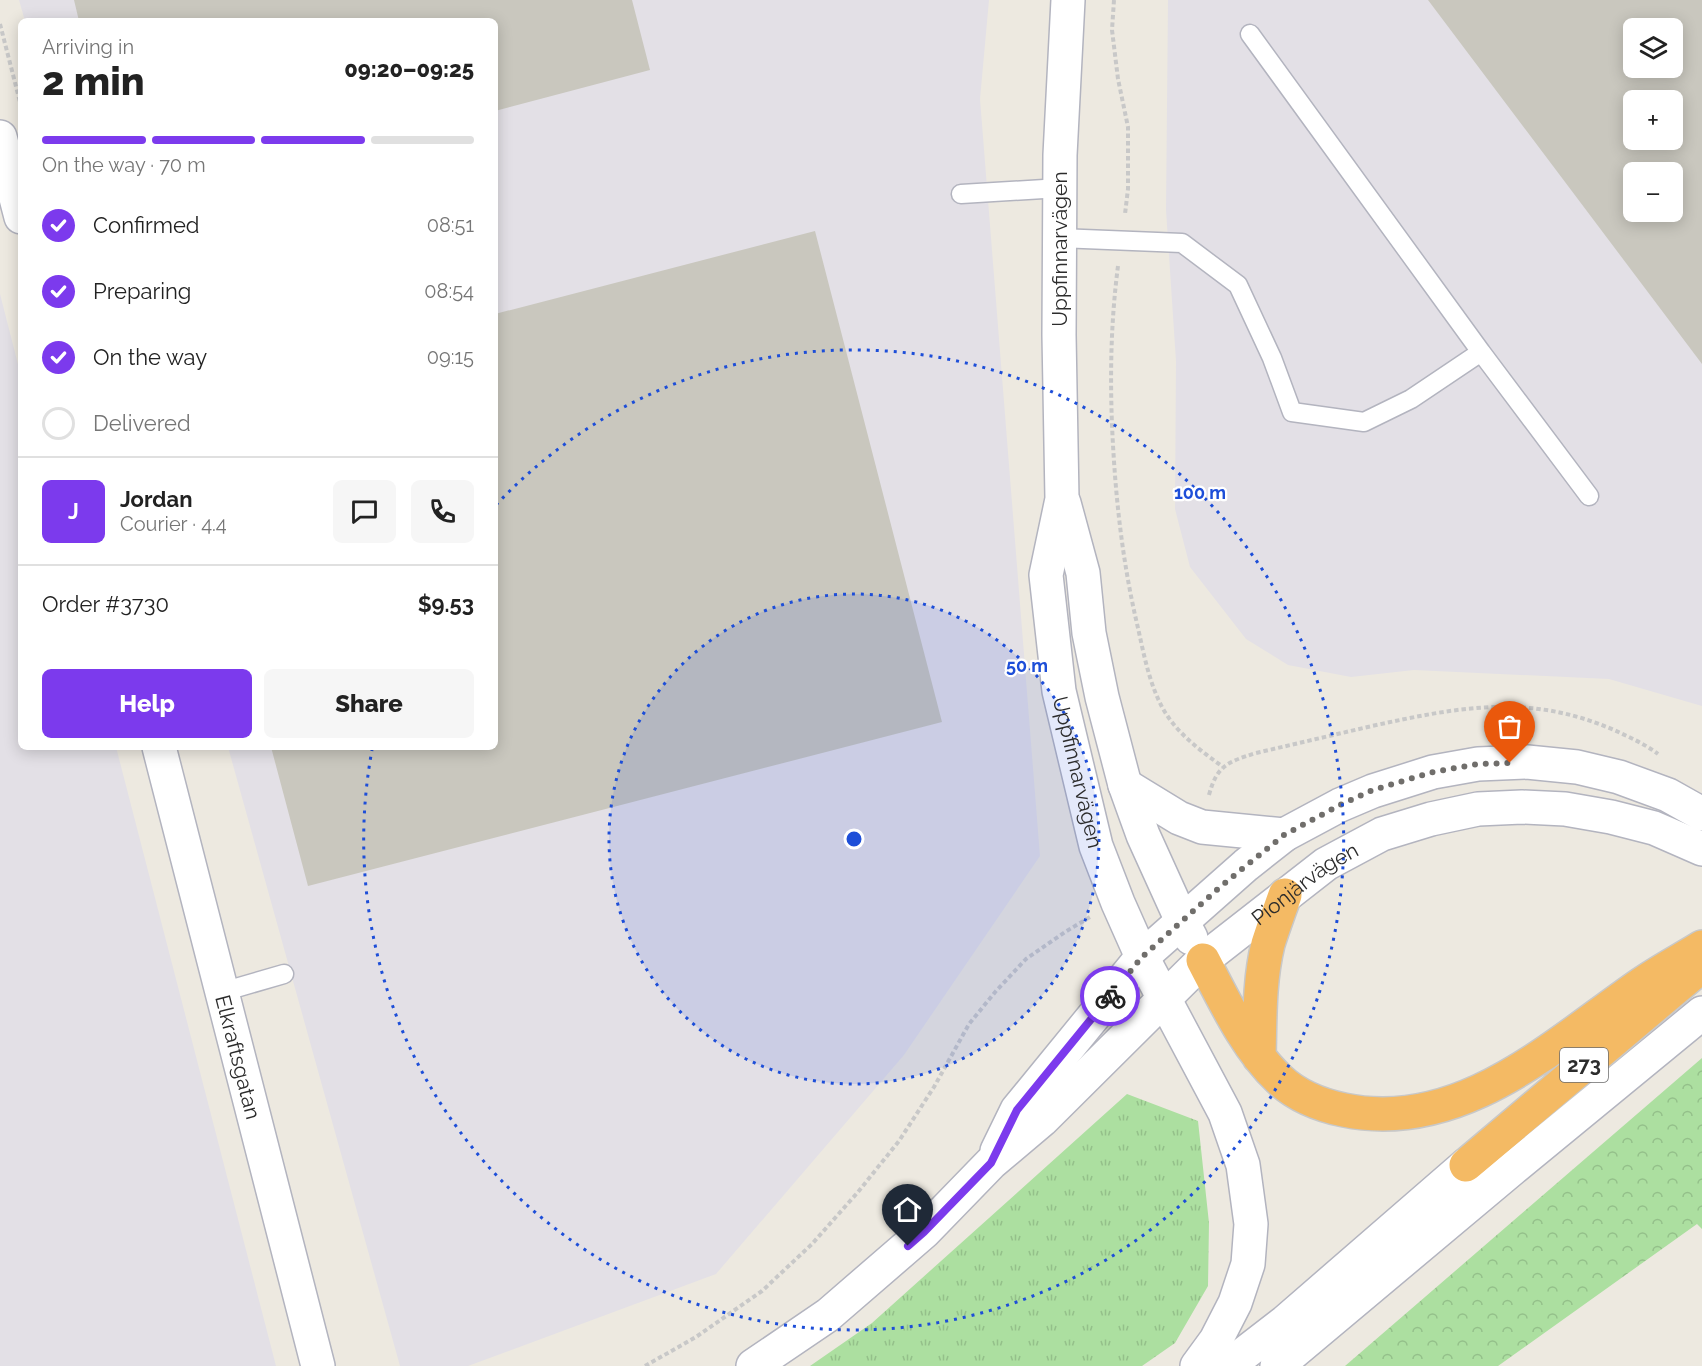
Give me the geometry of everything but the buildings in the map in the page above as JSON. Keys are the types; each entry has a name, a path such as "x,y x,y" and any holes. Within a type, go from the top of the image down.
{"highway":[{"path":"1259,1057 1261,989 1264,968 1268,945 1285,896"},
{"path":"1203,960 1230,1012 1259,1057 1279,1080 1303,1096 1328,1106 1359,1113 1379,1114 1424,1111 1471,1096 1529,1065 1642,984 1702,947"},
{"name":"273","path":"1466,1165 1702,965"}],"street":[{"name":"Uppfinnarvägen","path":"1068,0 1059,188 1062,499 1046,575 1059,691 1096,846 1142,957 1225,1113 1243,1165 1251,1224 1248,1264 1234,1303 1216,1340 1197,1366"},
{"path":"0,136 18,205"},
{"name":"Uppfinnarvägen","path":"1062,499 1083,573 1091,644 1125,785 1143,835 1182,921 1203,960"},
{"name":"Elkraftsgatan","path":"160,750 318,1366"},
{"name":"Pionjärvägen","path":"991,1163 1017,1110 1142,957 1246,865 1284,835 1340,805 1373,790 1433,772 1478,764 1527,762 1577,766 1619,777 1668,795 1698,830"},
{"path":"1125,785 1179,818 1202,827 1284,835"},
{"name":"Pionjärvägen","path":"753,1366 828,1315 924,1232 991,1163 1042,1120 1203,960 1326,864 1382,834 1431,819 1478,809 1522,807 1565,809 1654,828 1698,830"},
{"name":"273","path":"1277,1366 1702,1013"},
{"name":"273","path":"1228,1366 1285,1322 1466,1165"}],"lane":[{"path":"1250,34 1481,352 1589,496"},
{"path":"961,194 1059,188"},
{"path":"1059,238 1182,243 1238,285 1272,358 1292,412 1364,422 1411,399 1481,352"},
{"path":"222,992 284,974"}],"path":[{"path":"1114,0 1113,40 1128,127 1128,189 1113,305 1110,364 1114,479 1120,537 1131,599 1146,661 1163,709 1176,728 1188,740 1223,767 1215,777 1202,827"},
{"path":"0,24 18,94"},
{"path":"645,1366 696,1338 762,1291 812,1244 899,1141 934,1087 969,1024 996,991 1026,959 1065,932 1118,903"}],"shaded area":[{"path":"19,0 989,0 980,99 1040,856 904,1055 716,1274 468,1366 400,1366 229,750 498,750 498,18 24,18"},
{"path":"1168,0 1702,0 1702,706 1609,679 1414,670 1351,677 1288,665 1246,639 1190,567 1175,509 1176,361 1166,210"},
{"path":"0,294 18,364 18,750 117,750 276,1366 0,1366"}],"green space":[{"path":"1702,1058 1702,1229 1697,1224 1498,1366 1345,1366"},
{"path":"1127,1094 1198,1121 1209,1223 1208,1286 1175,1343 1142,1366 810,1366 872,1323"}],"way so far":[{"path":"1110,996 1142,957 1220,887 1284,835 1373,790 1433,772 1478,764 1510,763"}],"route":[{"path":"908,1246 991,1163 1017,1110 1110,996"}]}
